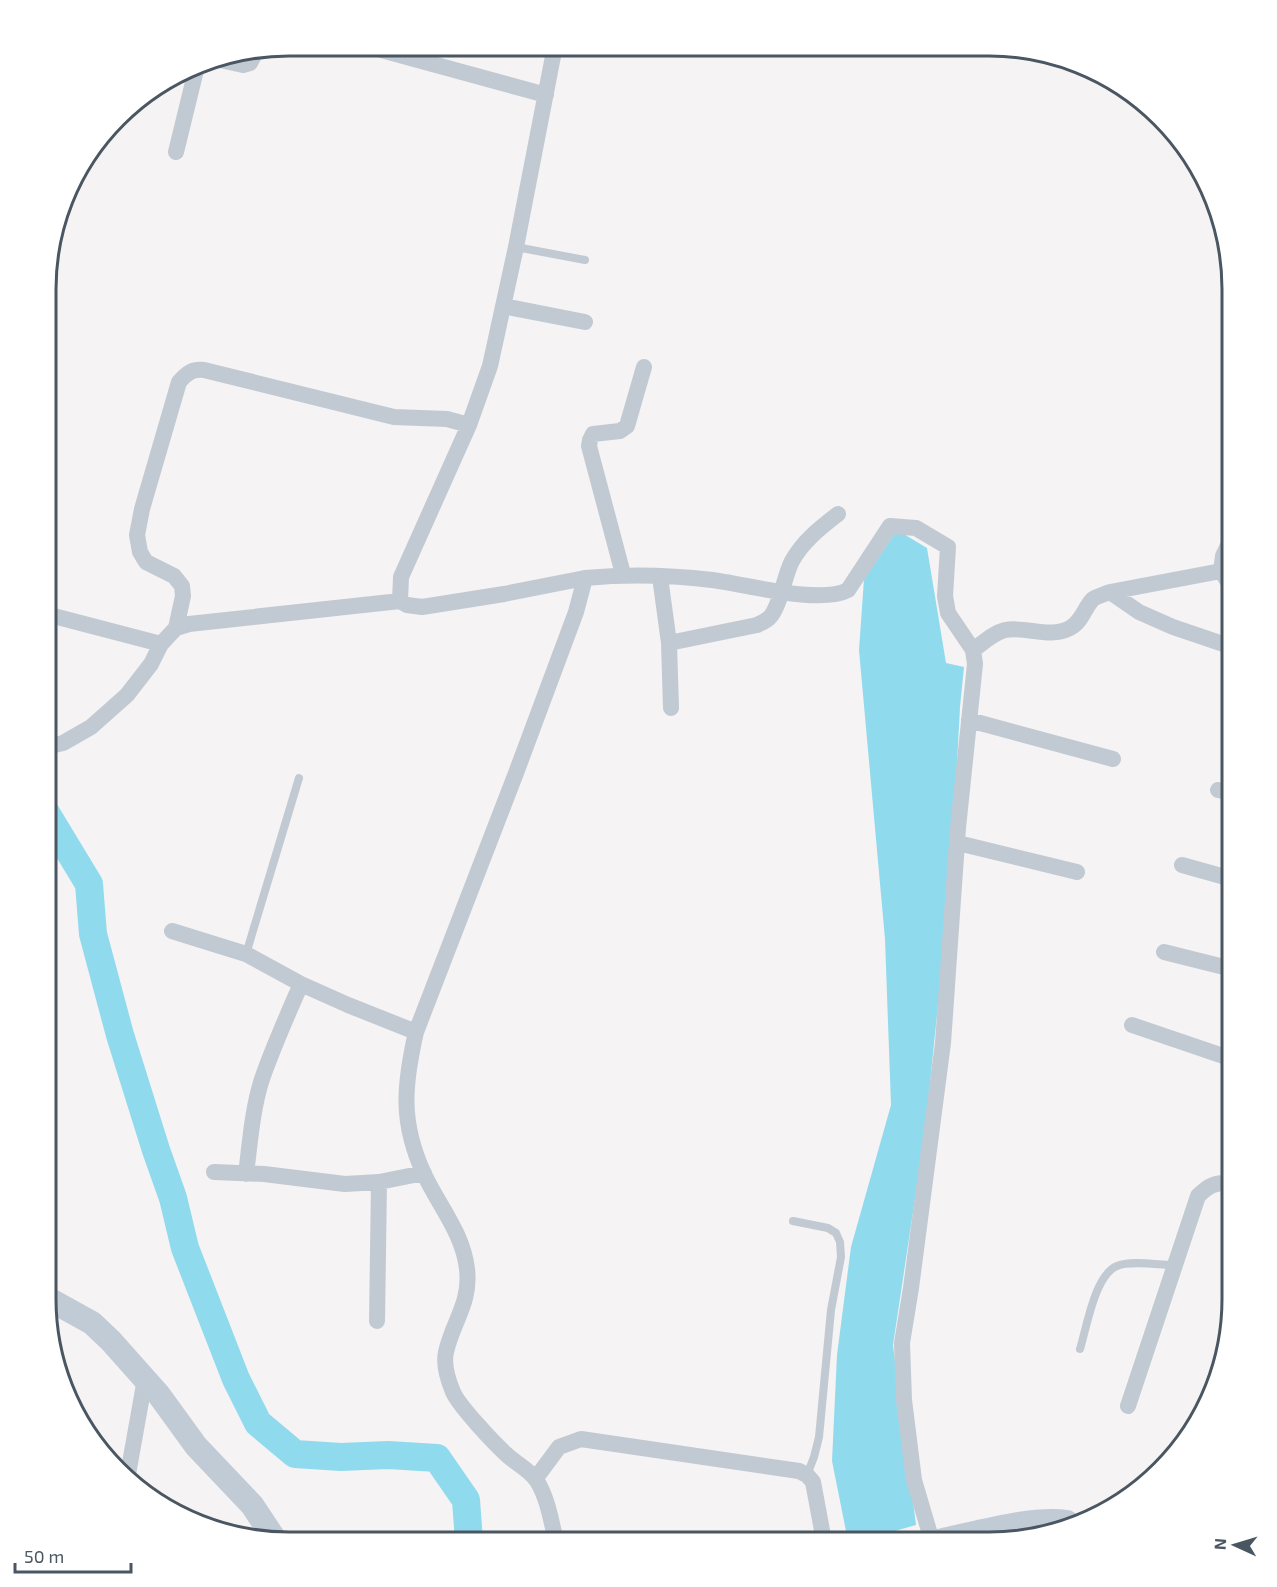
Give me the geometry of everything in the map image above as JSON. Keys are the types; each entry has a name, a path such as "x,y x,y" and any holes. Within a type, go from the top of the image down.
{"street":[{"path":"403,56 546,95"},
{"path":"400,601 400,577 469,425 490,366 553,56"},
{"path":"231,62 243,65 250,63 253,58"},
{"path":"176,152 195,75"},
{"path":"503,306 585,322"},
{"path":"623,574 589,446 593,434 620,431 627,426 644,367"},
{"path":"176,628 183,596 182,586 174,576 146,562 140,552 137,535 141,509 179,382 187,373 195,369 204,370 394,417 447,419 469,425"},
{"path":"669,643 757,625 769,619 776,610 791,563 800,549 816,531 838,514"},
{"path":"56,745 91,727 127,695 151,664 161,644 176,628 189,624 400,601 406,606 422,607 585,578 623,574 712,580 781,591 839,595 848,590 890,526 916,528 948,547 945,596 948,613 973,650 975,664 957,843 943,1043 902,1343 904,1400 915,1480 929,1532"},
{"path":"973,650 1004,630 1057,633 1069,629 1078,622 1085,609 1095,598 1110,592 1221,571 1222,564"},
{"path":"660,577 669,643 671,708"},
{"path":"554,1532 546,1500 536,1478 506,1454 475,1420 454,1394 447,1376 446,1353 468,1288 467,1270 463,1244 424,1173 408,1128 405,1097 416,1032 520,763 576,612 585,578"},
{"path":"1110,592 1139,612 1173,627 1222,644"},
{"path":"56,617 161,644"},
{"path":"969,720 1113,759"},
{"path":"957,843 1077,872"},
{"path":"1182,866 1222,876"},
{"path":"172,931 246,954 301,984 416,1032"},
{"path":"1164,952 1222,966"},
{"path":"246,1174 252,1120 261,1084 301,984"},
{"path":"1132,1025 1222,1056"},
{"path":"214,1172 345,1184 379,1182 424,1173"},
{"path":"377,1321 379,1182"},
{"path":"1128,1406 1198,1196 1209,1186 1222,1182"},
{"path":"56,1303 92,1323 111,1341 159,1395 196,1446 252,1505 269,1531"},
{"path":"129,1468 144,1379"},
{"path":"536,1478 559,1447 581,1439 788,1469 807,1475 813,1482 822,1532"},
{"path":"978,1532 1059,1521"}],"lane":[{"path":"516,247 585,260"},
{"path":"246,954 299,778"},
{"path":"793,1221 828,1228 836,1233 840,1242 819,1437 807,1475"},
{"path":"1080,1349 1101,1282 1107,1272 1119,1265 1173,1266"}],"water":[{"path":"897,530 927,548 946,663 964,667 951,878 925,1132 893,1345 916,1525 891,1532 846,1532 832,1461 837,1355 851,1247 891,1105 885,939 859,650 864,579"}],"waterway":[{"path":"56,830 89,884 93,934 120,1035 173,1198 185,1248 236,1379 258,1423 295,1454 437,1458 466,1500 468,1532"}]}
